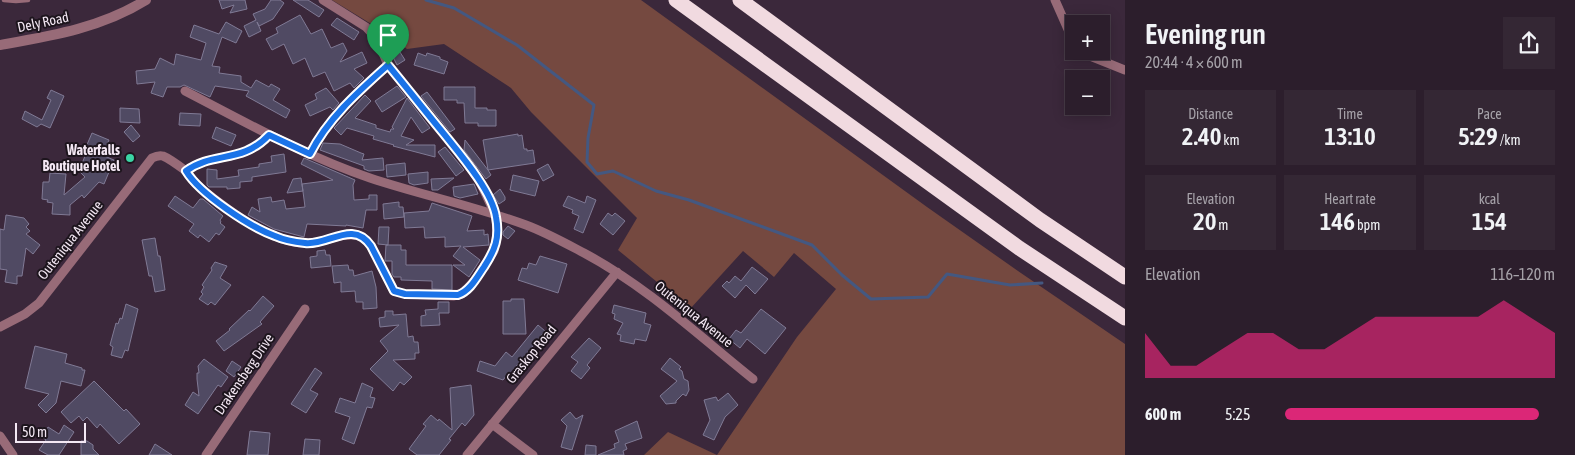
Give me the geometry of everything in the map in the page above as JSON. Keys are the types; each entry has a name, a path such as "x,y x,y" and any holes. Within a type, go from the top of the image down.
{"highway":[{"path":"676,0 1019,248 1125,318"},
{"path":"740,0 1040,220 1125,277"}],"street":[{"name":"Dely Road","path":"0,45 97,24 146,0"},
{"path":"269,135 255,148 240,154 200,162 186,171 193,181 220,203 258,229 277,237 306,243 344,234 362,236 371,246 394,291 405,294 454,296 462,294 475,280 495,247 497,237 496,216 480,182 388,65 372,32 323,0"},
{"path":"1055,0 1065,23"},
{"path":"1100,60 1125,70"},
{"path":"310,154 327,125 388,65"},
{"name":"Outeniqua Avenue","path":"185,91 269,135 334,165 370,178 526,225 583,252 647,293 753,380"},
{"name":"Outeniqua Avenue","path":"0,327 25,314 39,303 152,158 164,156 186,171"},
{"name":"Graskop Road","path":"467,455 617,272"},
{"name":"Drakensberg Drive","path":"206,455 305,309"},
{"path":"492,424 533,455"},
{"path":"0,436 13,455"}],"lane":[{"path":"4,0 28,0"}],"shaded area":[{"path":"332,0 641,0 927,207 1125,344 1125,455 717,455 797,337 836,289 794,253 774,277 743,251 690,309 618,250 637,218 531,112 511,88 444,44 407,49 386,33"},
{"path":"668,432 717,455 644,455"}],"building":[{"path":"219,0 245,0 247,9 230,13 234,5 222,9"},
{"path":"271,0 280,0 284,3 273,19 259,26 257,22 261,31 249,37 244,26 256,20 253,14 265,9"},
{"path":"293,0 308,0 324,10 319,17"},
{"path":"300,15 311,34 322,29 331,48 343,43 347,51 340,62 362,52 367,63 354,69 364,78 354,88 350,83 334,91 325,72 313,77 305,58 293,64 284,44 272,50 266,39 278,33 276,28"},
{"path":"337,18 359,32 354,40 331,25"},
{"path":"226,22 242,31 236,43 222,37 212,66 220,67 219,73 241,76 241,82 251,88 256,80 269,87 271,84 280,89 273,100 290,110 286,118 246,96 249,91 215,86 210,97 184,85 180,87 167,87 163,97 151,93 155,82 137,84 136,71 155,69 160,58 174,65 176,54 201,60 206,43 190,37 194,25 219,34"},
{"path":"393,41 405,60 397,65 387,45"},
{"path":"418,53 426,56 427,53 448,62 444,74 414,65"},
{"path":"397,86 406,97 382,112 375,101"},
{"path":"444,87 475,87 475,108 496,110 496,126 478,126 478,123 465,123 464,103 457,103 457,100 444,100"},
{"path":"326,88 339,103 333,110 330,107 310,116 305,105 317,99 315,94"},
{"path":"51,90 64,96 50,128 41,124 37,127 22,119 25,111 42,120 51,100 47,98"},
{"path":"427,92 455,129 450,132 421,96"},
{"path":"365,95 371,101 355,118 390,132 391,129 394,129 392,127 407,98 430,128 422,133 411,117 401,136 414,140 406,145 435,145 435,157 393,146 373,139 374,136 347,128 341,135 334,128"},
{"path":"120,108 139,109 140,123 120,122"},
{"path":"180,113 201,114 200,126 179,125"},
{"path":"131,125 140,136 133,142 124,132"},
{"path":"216,127 236,135 231,146 212,138"},
{"path":"92,133 109,140 102,155 114,160 104,184 99,182 84,198 82,195 70,205 70,215 52,214 53,203 42,199 43,182 49,182 50,173 66,174 64,195 85,177 79,171 85,156 80,153 83,146 86,147"},
{"path":"518,134 518,136 522,135 524,149 527,149 527,151 533,150 535,163 488,170 483,140"},
{"path":"465,140 491,175 486,179 464,150"},
{"path":"323,143 340,144 364,154 362,160 383,158 384,170 369,171 364,169 364,166 320,150"},
{"path":"445,147 464,170 456,176 438,152"},
{"path":"284,154 286,172 252,177 252,181 240,182 240,188 227,189 227,187 209,187 207,185 207,169 217,170 217,179 239,176 238,170 259,167 259,164 272,162 271,156"},
{"path":"304,158 355,180 353,185 354,200 369,199 369,195 377,195 377,210 366,210 363,228 346,225 307,224 304,237 274,229 248,215 252,207 260,212 258,199 271,197 272,202 284,200 286,209 305,207 302,184 333,180 301,164"},
{"path":"405,163 406,175 387,177 386,165"},
{"path":"548,164 554,175 543,181 537,170"},
{"path":"428,172 428,183 414,185 409,183 408,174"},
{"path":"513,175 539,181 535,196 510,190"},
{"path":"301,178 303,191 287,193 293,179"},
{"path":"454,178 438,190 432,190 431,179"},
{"path":"474,184 478,194 460,198 454,196 453,187"},
{"path":"500,189 505,200 499,204 493,195"},
{"path":"175,196 193,208 200,199 203,199 223,216 220,223 225,227 219,235 216,233 209,242 200,235 198,238 189,231 194,224 168,206"},
{"path":"568,196 585,203 587,196 596,200 583,233 574,229 579,216 572,213 573,210 563,206"},
{"path":"399,202 399,207 403,207 404,217 384,219 383,204"},
{"path":"432,203 472,216 467,231 484,230 484,235 488,234 489,245 463,247 480,260 469,277 453,265 465,265 453,256 461,246 445,247 445,237 425,238 424,227 405,228 404,213 429,211"},
{"path":"608,213 612,216 615,213 625,221 613,235 600,224"},
{"path":"6,215 24,218 29,224 26,227 30,231 26,234 40,245 33,254 26,248 22,276 17,276 17,284 5,282 7,270 0,269 0,229 4,230"},
{"path":"508,226 515,231 508,239 503,235 503,232"},
{"path":"379,227 389,227 388,245 378,244"},
{"path":"155,238 158,256 160,256 165,290 155,292 152,276 149,276 142,240"},
{"path":"386,245 401,245 401,250 406,250 406,265 452,265 452,290 432,289 432,281 401,280 401,277 394,277 392,274 392,261 385,261"},
{"path":"325,250 326,255 330,255 331,266 311,268 310,257 317,256 317,251"},
{"path":"540,256 567,264 558,293 518,280 522,268 527,269 529,263 536,265"},
{"path":"215,262 227,266 220,278 231,285 215,305 211,302 208,305 199,299 203,294 201,292 204,287 202,285"},
{"path":"348,265 349,270 353,270 354,276 372,271 376,287 377,308 363,309 363,302 356,302 355,291 341,292 341,282 334,283 332,266"},
{"path":"752,267 768,279 755,294 746,285 735,298 722,286 727,281 729,283 735,276 741,281"},
{"path":"263,296 274,306 260,322 262,324 224,351 216,341 250,311"},
{"path":"511,299 524,299 526,334 503,334 503,301 511,301"},
{"path":"438,302 449,302 449,313 439,313 440,325 421,326 421,316 426,315 425,310 438,309"},
{"path":"126,304 138,309 128,351 125,350 122,358 111,355 113,347 110,345 116,323 118,324 120,318 122,319"},
{"path":"614,305 646,313 644,323 651,325 646,341 635,339 634,344 620,341 621,335 617,334 623,323 614,319 615,314 612,313"},
{"path":"761,309 786,328 765,354 747,339 740,348 729,339 736,330 741,333"},
{"path":"385,311 393,311 393,315 406,314 408,337 413,336 414,342 418,342 419,353 415,353 415,359 393,360 412,377 404,385 400,382 393,391 370,369 388,351 380,341 399,325 380,327 379,318 385,317"},
{"path":"538,325 545,331 514,369 521,375 514,381 507,375 503,380 477,371 480,361 495,366 506,352 512,357"},
{"path":"589,338 601,348 587,365 590,368 581,379 571,371 578,362 571,357"},
{"path":"35,346 67,354 65,363 85,370 81,386 61,381 56,403 46,413 38,405 49,394 25,388"},
{"path":"670,358 681,367 679,369 682,371 684,379 688,381 689,390 686,396 683,394 676,403 666,404 660,396 677,381 661,369"},
{"path":"204,359 228,377 221,387 218,385 198,414 185,405 193,392 199,396 197,373 199,373 198,366"},
{"path":"232,361 241,367 234,377 226,371"},
{"path":"315,368 322,373 310,390 318,394 306,413 291,404"},
{"path":"94,381 140,424 119,444 100,424 97,428 87,417 83,421 79,416 71,423 61,412"},
{"path":"362,383 373,388 370,397 375,398 372,408 367,407 354,444 342,439 350,417 335,412 340,398 355,403"},
{"path":"471,385 474,415 465,426 462,423 439,455 417,455 409,449 426,426 423,424 431,415 452,430 450,388"},
{"path":"728,393 738,405 725,417 714,440 703,435 710,420 704,400 716,397 718,401"},
{"path":"570,412 576,419 583,415 572,450 561,447 567,426 561,420"},
{"path":"637,421 642,438 625,444 627,449 623,451 624,455 598,455 615,448 614,444 619,442 615,431"},
{"path":"64,425 74,432 59,455 48,455 39,450 46,440 42,437 48,427 59,434"},
{"path":"250,431 270,433 268,455 247,455"},
{"path":"305,439 320,440 319,455 303,455"},
{"path":"81,441 87,441 93,445 93,449 99,455 81,455"},
{"path":"155,444 172,455 149,455"},
{"path":"586,445 596,446 596,455 585,455"}],"waterway":[{"path":"426,0 454,8 517,45 594,105 588,138 587,162 597,174 613,171 656,191 689,200 812,245 842,275 871,299 928,297 947,274 1010,285 1042,283"}],"place":[{"name":"Waterfalls Boutique Hotel","path":"130,158"}],"route":[{"path":"388,65 463,158 480,182 496,216 497,237 494,251 475,280 462,294 454,296 405,294 394,291 371,246 362,236 344,234 313,243 277,237 258,229 234,213 193,181 186,171 200,162 240,154 255,148 269,135 310,154 327,125 388,65"}]}
